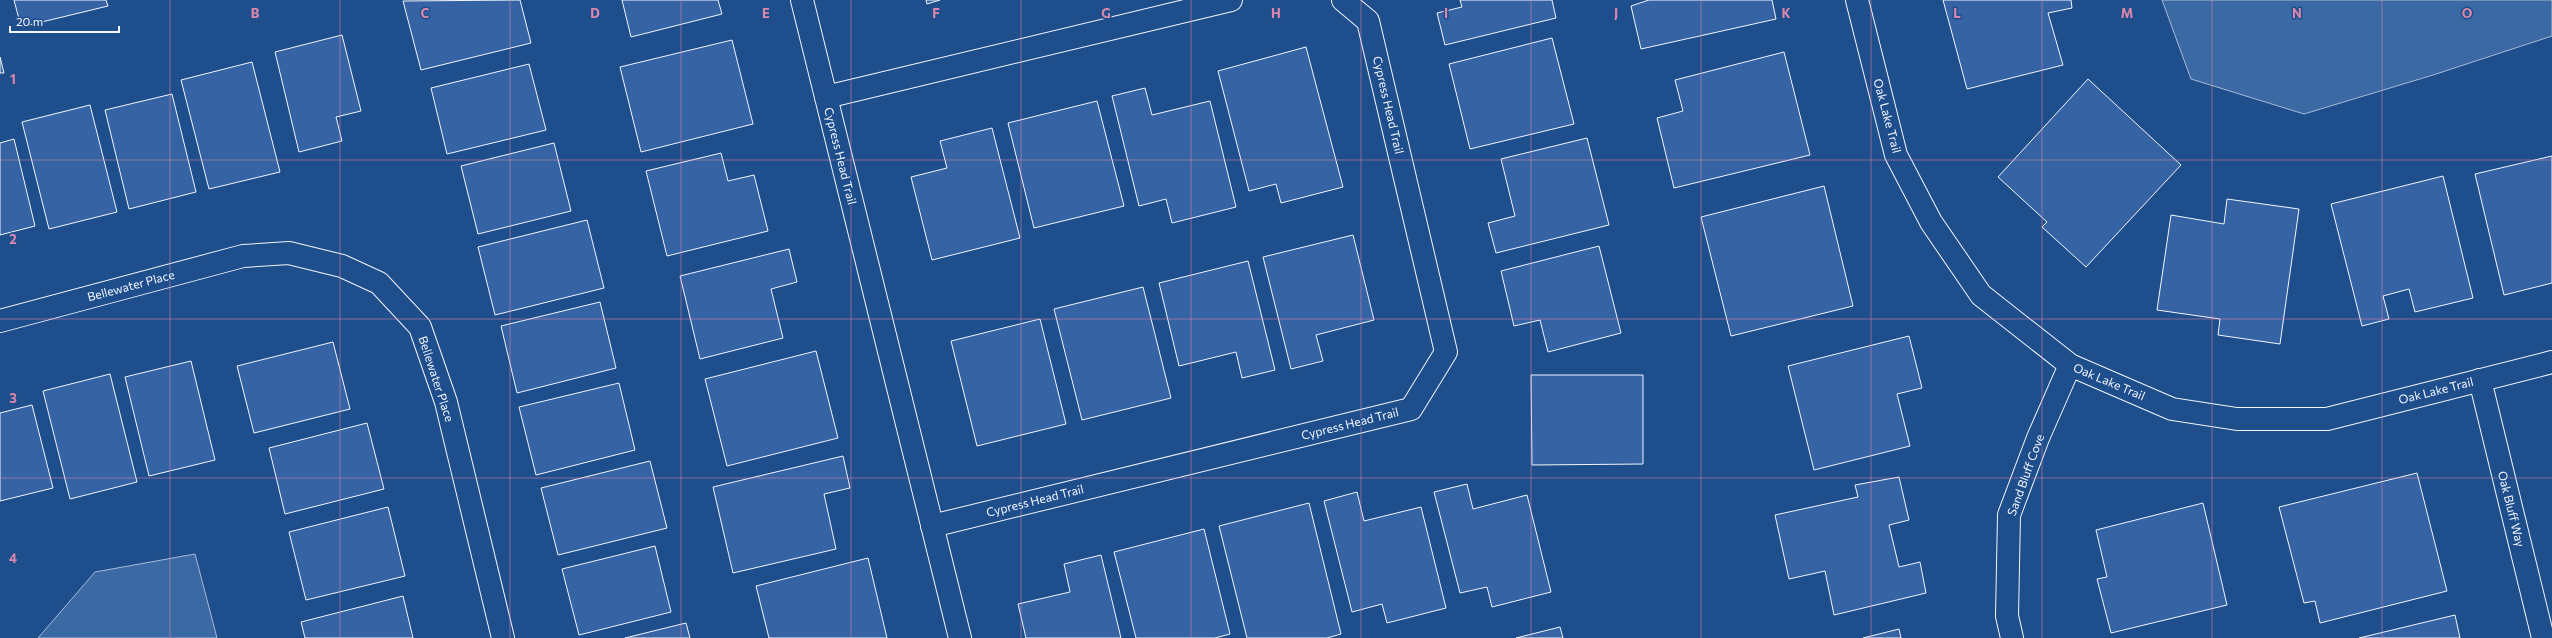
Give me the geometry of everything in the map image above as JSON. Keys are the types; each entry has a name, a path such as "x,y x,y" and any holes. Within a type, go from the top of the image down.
{"street":[{"path":"802,0 826,97"},
{"name":"Cypress Head Trail","path":"960,638 826,97 1231,0"},
{"name":"Cypress Head Trail","path":"932,526 1411,409 1446,352 1368,21 1343,0"},
{"name":"Oak Lake Trail","path":"1857,0 1896,155 1931,222 1981,295 2070,365 2172,409 2237,419 2327,419 2552,362"},
{"name":"Bellewater Place","path":"0,321 244,256 289,253 342,266 379,283 420,327 446,402 503,638"},
{"name":"Sand Bluff Cove","path":"2012,638 2007,616 2009,515 2038,438 2070,365"},
{"name":"Oak Bluff Way","path":"2480,380 2543,638"}],"water":[{"path":"2162,0 2552,0 2552,36 2433,75 2304,114 2191,79"},
{"path":"195,554 217,638 38,638 95,572"}],"building":[{"path":"14,0 106,0 108,6 21,27"},
{"path":"520,0 531,43 421,70 403,1"},
{"path":"622,0 718,0 722,14 631,37"},
{"path":"926,0 940,0 927,4"},
{"path":"1460,0 1552,0 1556,18 1445,45 1437,13 1462,7"},
{"path":"1649,0 1772,0 1776,19 1641,49 1631,6"},
{"path":"1943,0 2071,0 2072,8 2048,13 2063,65 1967,89"},
{"path":"342,35 361,111 336,117 342,141 299,152 275,52"},
{"path":"1552,38 1574,124 1470,149 1449,64"},
{"path":"732,40 753,124 641,152 620,67"},
{"path":"1306,47 1343,187 1281,203 1276,184 1249,191 1218,71"},
{"path":"1784,52 1810,155 1674,188 1657,118 1683,111 1675,80"},
{"path":"0,57 4,73 0,73"},
{"path":"252,62 280,172 209,189 181,80"},
{"path":"529,64 546,130 447,154 431,88"},
{"path":"2088,79 2181,165 2086,267 2042,227 2047,222 1998,177"},
{"path":"1145,88 1152,115 1210,101 1236,207 1172,223 1166,199 1139,206 1112,96"},
{"path":"172,94 196,192 129,209 105,110"},
{"path":"1097,101 1124,206 1034,228 1008,123"},
{"path":"90,105 117,212 49,229 22,122"},
{"path":"992,128 1020,238 932,260 911,177 947,168 940,141"},
{"path":"1587,138 1609,225 1496,253 1488,223 1515,216 1501,159"},
{"path":"14,139 35,226 0,235 0,143"},
{"path":"554,143 571,211 478,234 461,166"},
{"path":"721,153 728,181 754,175 768,231 667,256 646,171"},
{"path":"2552,156 2552,283 2504,295 2475,174"},
{"path":"2443,176 2473,298 2415,312 2409,289 2383,296 2389,319 2362,326 2331,204"},
{"path":"1824,186 1853,306 1731,336 1701,217"},
{"path":"2227,199 2299,209 2280,344 2218,335 2220,319 2157,310 2171,215 2224,224"},
{"path":"587,220 604,288 495,315 478,247"},
{"path":"1353,235 1374,320 1316,335 1323,361 1291,369 1263,257"},
{"path":"1599,246 1621,333 1548,352 1540,320 1514,326 1501,271"},
{"path":"789,249 797,282 771,289 783,338 700,359 680,276"},
{"path":"1248,261 1275,370 1242,378 1236,352 1179,366 1159,283"},
{"path":"1143,287 1171,398 1082,420 1054,309"},
{"path":"600,302 616,368 517,393 501,326"},
{"path":"1040,319 1066,424 977,446 951,341"},
{"path":"1909,336 1922,388 1897,394 1910,446 1814,470 1788,366"},
{"path":"333,342 350,409 254,433 237,366"},
{"path":"816,351 838,438 727,466 705,379"},
{"path":"191,361 215,460 149,476 125,377"},
{"path":"110,374 137,482 70,499 43,391"},
{"path":"1531,375 1643,375 1643,464 1532,465"},
{"path":"619,383 635,450 536,475 519,407"},
{"path":"32,405 53,488 0,501 0,413"},
{"path":"367,423 384,489 285,514 269,448"},
{"path":"843,456 850,488 824,494 836,549 733,573 713,487"},
{"path":"650,461 667,528 558,555 541,488"},
{"path":"2417,473 2447,591 2320,623 2315,601 2304,603 2279,507"},
{"path":"1899,477 1909,520 1889,525 1899,567 1920,562 1926,593 1834,615 1825,571 1789,579 1775,515 1858,497 1855,485"},
{"path":"1467,484 1473,509 1527,495 1551,592 1492,607 1487,587 1460,593 1434,492"},
{"path":"1357,492 1364,521 1421,507 1446,608 1387,623 1382,604 1352,612 1324,501"},
{"path":"1309,503 1341,634 1327,638 1247,638 1219,526"},
{"path":"2203,503 2227,605 2111,633 2097,579 2107,577 2096,530"},
{"path":"388,507 405,576 306,600 289,532"},
{"path":"1204,529 1230,634 1215,638 1136,638 1114,552"},
{"path":"655,546 671,612 579,635 562,569"},
{"path":"1101,555 1121,638 1026,638 1018,604 1070,592 1064,564"},
{"path":"868,558 887,638 769,638 756,586"},
{"path":"403,596 413,638 305,638 301,622"},
{"path":"2455,615 2460,638 2359,638"},
{"path":"686,623 690,638 625,638"},
{"path":"1560,627 1563,638 1516,638"},
{"path":"1899,629 1901,638 1863,638"}]}
